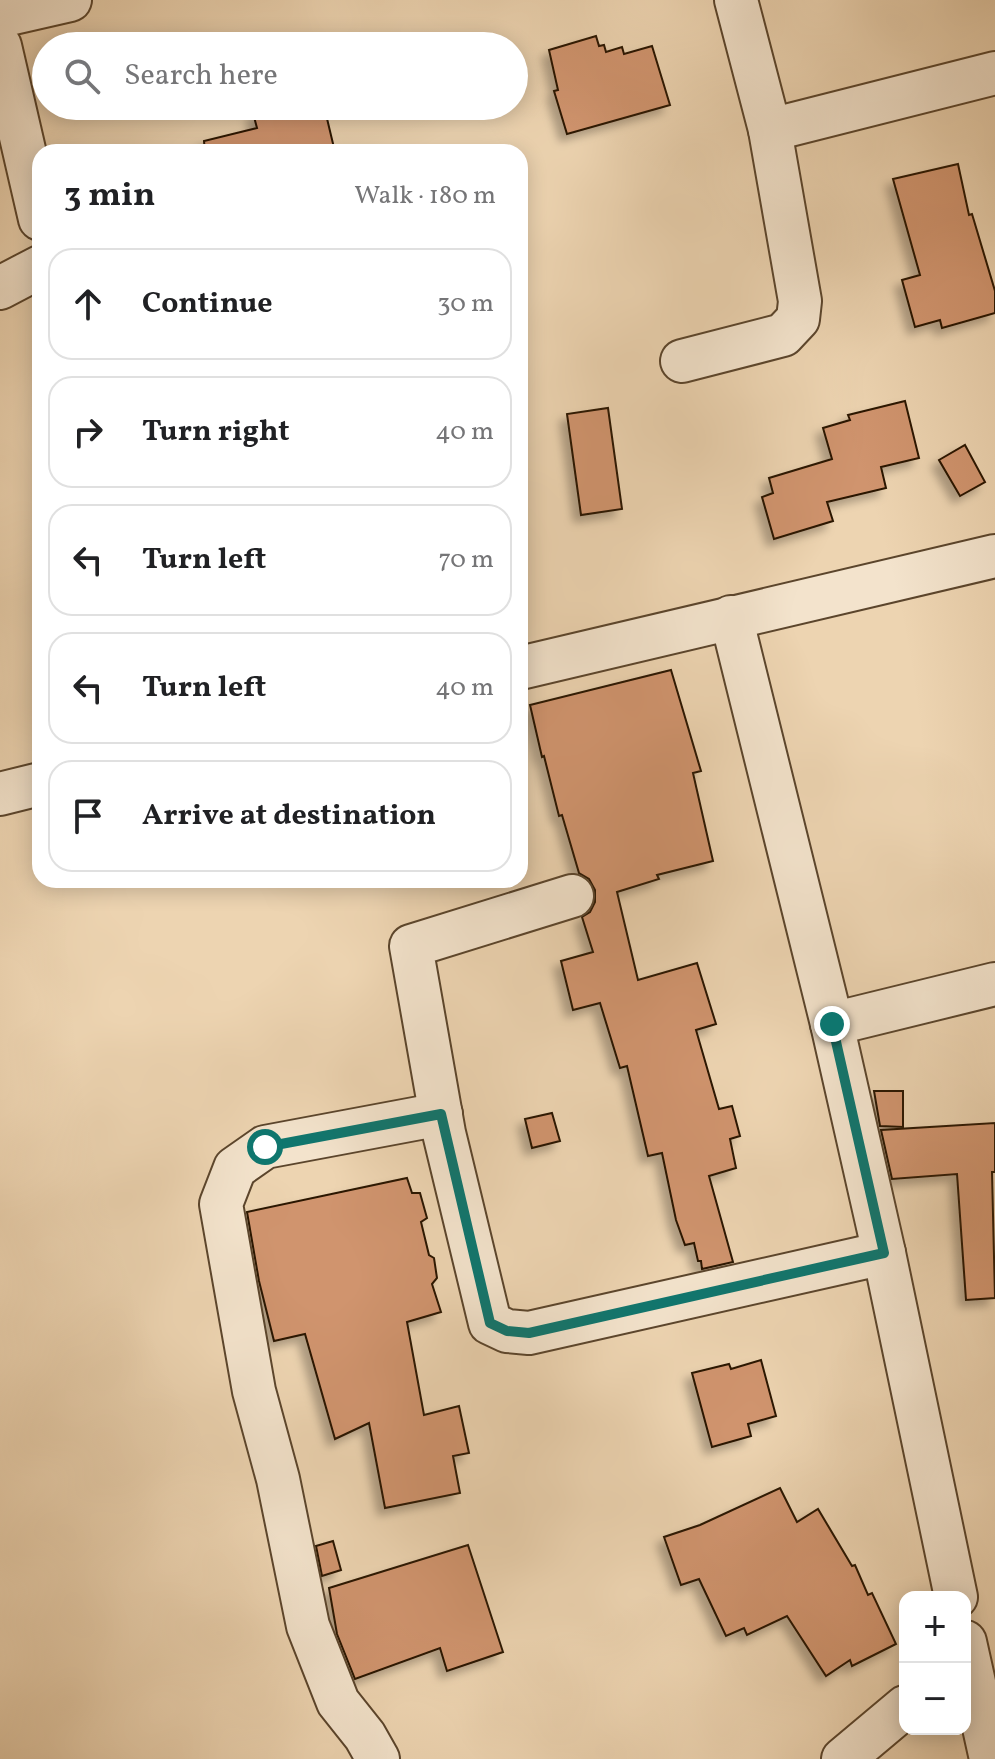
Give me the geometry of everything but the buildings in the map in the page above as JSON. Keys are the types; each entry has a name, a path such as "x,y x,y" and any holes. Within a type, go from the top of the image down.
{"street":[{"path":"0,16 70,0"},
{"path":"682,361 783,335 798,319 800,301 770,130 736,0"},
{"path":"0,46 32,184"},
{"path":"770,130 995,73"},
{"path":"0,288 32,271"},
{"path":"528,666 995,556"},
{"path":"731,617 832,1024 955,1591"},
{"path":"0,794 32,786"},
{"path":"572,896 411,946 441,1114 490,1323 507,1331 529,1333 884,1253"},
{"path":"832,1024 995,984"},
{"path":"378,1759 365,1736 338,1702 308,1626 278,1479 254,1391 221,1204 235,1168 265,1147 441,1114"},
{"path":"973,1646 991,1759"},
{"path":"843,1759 899,1712"}],"route":[{"path":"265,1147 441,1114 490,1323 507,1331 529,1333 884,1253 832,1024"}]}
